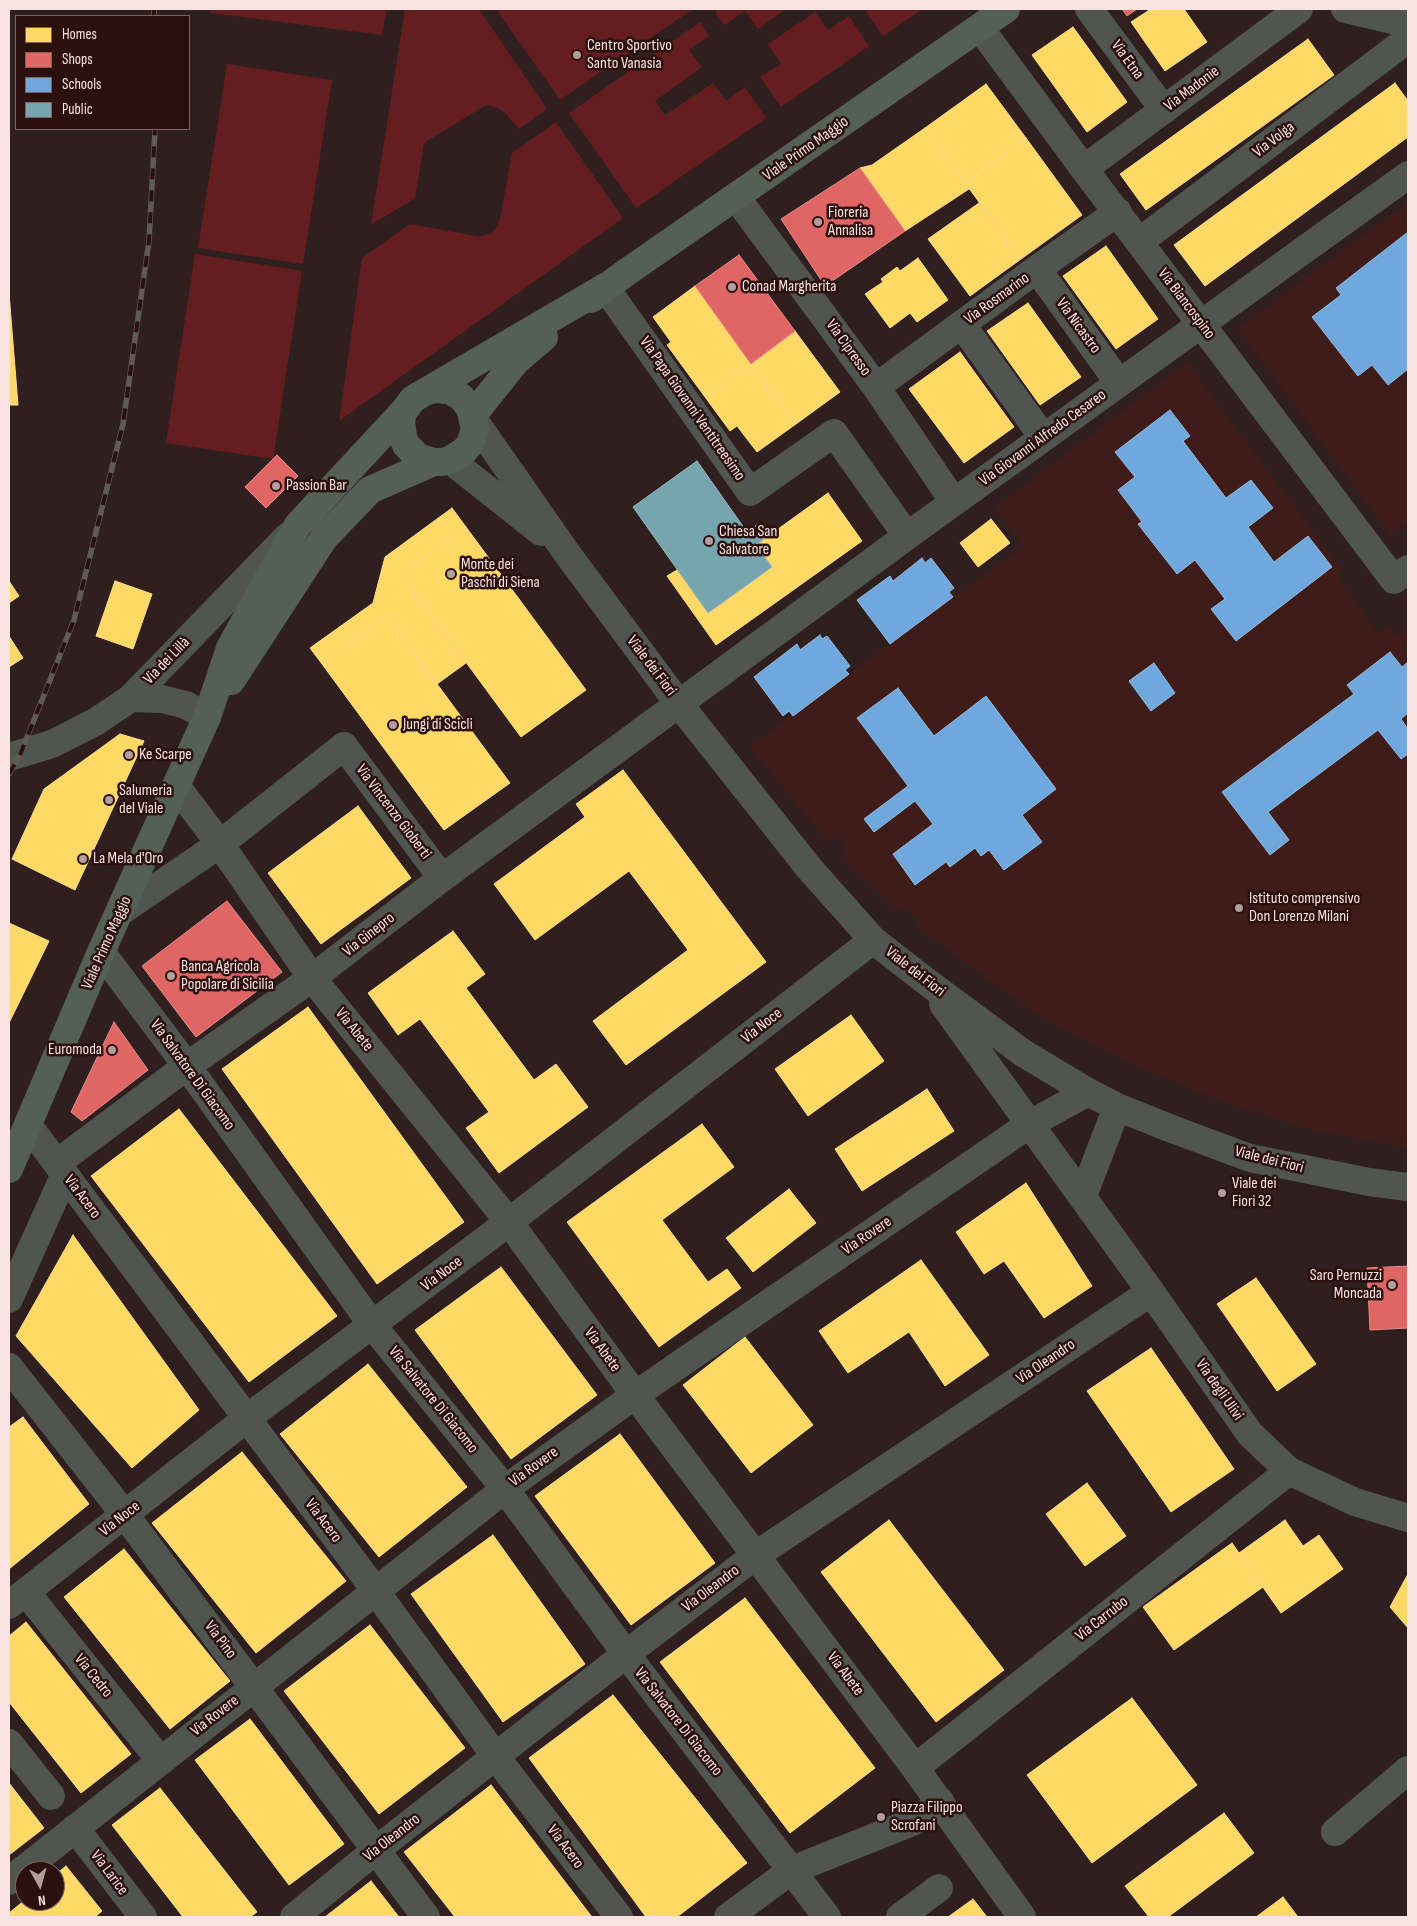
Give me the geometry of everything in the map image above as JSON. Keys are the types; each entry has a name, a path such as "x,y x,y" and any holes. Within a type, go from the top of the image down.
{"main road":[{"name":"Viale Primo Maggio","path":"605,287 1006,9"},
{"path":"207,718 230,648 298,525 413,399 605,287"},
{"path":"474,418 516,361 605,287"},
{"path":"207,718 324,538 370,490 464,451 470,444 475,428 474,418 466,403 455,393 442,389 427,390"},
{"path":"403,412 402,429 406,445 418,457 442,461"},
{"name":"Viale Primo Maggio","path":"9,1167 101,952 207,718"}],"street":[{"name":"Via Madonie","path":"1084,169 1299,9"},
{"path":"1345,9 1408,24"},
{"path":"1397,9 1408,17"},
{"name":"Via Etna","path":"1093,10 1164,110"},
{"name":"Via Biancospino","path":"980,28 1201,324 1401,574"},
{"name":"Via Volga","path":"1139,242 1408,39"},
{"name":"Via Giovanni Alfredo Cesareo","path":"679,704 1043,437 1408,175"},
{"name":"Via Cipresso","path":"736,197 876,387 954,502"},
{"name":"Via Rosmarino","path":"876,387 1118,212"},
{"name":"Via Nicastro","path":"1037,269 1119,383"},
{"name":"Via Papa Giovanni Ventitreesimo","path":"605,287 750,492 834,433 907,536"},
{"path":"962,325 1043,437"},
{"path":"474,418 566,552"},
{"path":"442,461 566,552"},
{"name":"Via dei Lillà","path":"9,757 52,744 96,721 131,698 298,525"},
{"name":"Viale dei Fiori","path":"566,552 679,704 810,868 873,940 927,982 1023,1053 1117,1107 1172,1130 1250,1158 1369,1182 1408,1187"},
{"path":"131,698 162,699 186,705 207,718"},
{"name":"Via Ginepro","path":"61,1169 187,1066 312,978 442,878 679,704"},
{"name":"Via Vincenzo Gioberti","path":"220,844 344,746 442,878"},
{"name":"Via Abete","path":"177,787 220,844 312,978 509,1222 635,1395 916,1768 1022,1917"},
{"path":"120,912 220,844"},
{"name":"Via Noce","path":"18,1599 246,1419 373,1326 873,940"},
{"name":"Via Salvatore Di Giacomo","path":"101,952 187,1066 373,1326 505,1489 626,1654 827,1917"},
{"name":"Via degli Ulivi","path":"927,982 1083,1196 1250,1434 1290,1471 1355,1502 1408,1518"},
{"name":"Via Rovere","path":"9,1881 254,1685 505,1489 635,1395 1030,1124 1088,1092"},
{"path":"1083,1196 1117,1107"},
{"name":"Via Acero","path":"28,1125 375,1590 496,1757 619,1917"},
{"path":"9,1299 61,1169"},
{"name":"Via Oleandro","path":"294,1917 376,1850 626,1654 756,1555 1151,1292"},
{"name":"Via Pino","path":"9,1368 125,1515 426,1917"},
{"name":"Via Carrubo","path":"916,1768 1290,1471"},
{"name":"Via Cedro","path":"18,1599 160,1760"},
{"path":"9,1743 51,1796"},
{"path":"1335,1832 1408,1770"},
{"path":"728,1917 792,1870 920,1819 940,1801"},
{"name":"Via Larice","path":"76,1828 135,1915"},
{"path":"900,1917 939,1888"}],"shaded area":[{"path":"211,9 387,9 382,35 211,13"},
{"path":"405,9 479,9 547,109 519,129 506,114 496,107 486,105 424,143 415,198 371,225"},
{"name":"Centro Sportivo Santo Vanasia","path":"496,9 693,9 560,100"},
{"path":"719,9 786,9 758,29 745,11 724,25 715,12"},
{"path":"864,9 923,9 883,36"},
{"path":"815,12 828,30 849,16 869,46 781,107 760,77 781,64 768,44"},
{"path":"700,22 709,36 689,50 702,67 655,101 665,115 713,83 726,101 745,87 766,118 636,208 569,113"},
{"path":"227,64 332,80 303,264 198,248"},
{"path":"556,122 623,218 339,421 362,258 410,224 481,237 495,230 500,219 512,153"},
{"path":"1408,202 1408,521 1390,535 1238,329"},
{"path":"195,254 302,271 273,459 166,443"},
{"path":"1187,362 1343,571 1337,575 1378,633 1388,626 1396,637 1408,629 1408,1148 1310,1130 1213,1098 1139,1067 1055,1026 981,975 916,925 918,920 903,908 895,908 842,858 846,850 838,838 827,841 749,747 1023,546 995,508"}],"building: Homes":[{"path":"1151,9 1184,9 1207,42 1165,71 1131,22"},
{"path":"1073,27 1127,102 1087,132 1032,55"},
{"path":"1308,39 1334,75 1146,210 1120,174"},
{"path":"1395,83 1408,101 1408,137 1205,286 1174,245"},
{"path":"986,84 1026,138 965,183 925,128"},
{"path":"925,128 969,189 905,231 860,168 872,165"},
{"path":"1026,138 1082,215 1021,259 965,183"},
{"path":"979,203 1021,259 970,296 928,239"},
{"path":"1106,246 1158,319 1116,349 1063,276"},
{"path":"918,258 948,300 917,322 910,313 890,328 865,294 883,282 881,279 897,267 900,271"},
{"path":"695,286 751,364 705,397 667,345 671,342 653,317"},
{"path":"9,293 18,405 9,405"},
{"path":"1028,303 1081,377 1040,405 987,331"},
{"path":"795,331 840,392 796,424 751,364"},
{"path":"960,352 1014,427 964,463 909,389"},
{"path":"751,364 796,424 757,452 737,426 730,431 705,397"},
{"path":"828,493 862,541 716,645 667,576 677,570 708,613 772,567 756,545"},
{"path":"452,508 466,527 401,574 466,663 437,684 387,616 322,664 310,648 373,603 385,557"},
{"path":"991,519 1010,543 978,567 960,543"},
{"path":"466,527 586,690 521,737 401,574"},
{"path":"9,581 19,596 9,603"},
{"path":"115,581 152,594 133,649 96,636"},
{"path":"387,616 510,783 444,830 322,664"},
{"path":"9,636 23,658 9,667"},
{"path":"120,734 144,741 75,890 12,859 44,789"},
{"path":"623,770 766,962 626,1065 593,1021 688,950 629,871 535,940 494,884 585,817 576,804"},
{"path":"358,806 411,878 321,944 268,873"},
{"path":"9,923 49,941 9,1023"},
{"path":"453,931 485,974 466,988 534,1080 556,1064 588,1107 499,1173 466,1128 489,1112 420,1019 398,1035 368,993"},
{"path":"308,1007 464,1222 377,1284 222,1069"},
{"path":"851,1015 884,1061 808,1116 775,1069"},
{"path":"927,1089 954,1131 862,1191 835,1149"},
{"path":"179,1109 337,1316 249,1382 91,1176"},
{"path":"702,1124 734,1167 662,1220 708,1282 727,1269 741,1288 659,1347 567,1222"},
{"path":"1026,1183 1092,1286 1044,1318 1004,1261 984,1274 956,1232"},
{"path":"789,1189 816,1223 753,1272 726,1238"},
{"path":"73,1235 199,1410 132,1468 16,1336"},
{"path":"921,1260 989,1355 945,1386 909,1332 848,1373 819,1331"},
{"path":"501,1267 597,1395 511,1459 415,1330"},
{"path":"1256,1278 1316,1364 1277,1391 1217,1304"},
{"path":"745,1337 813,1425 751,1473 683,1385"},
{"path":"1151,1348 1234,1469 1171,1512 1087,1391"},
{"path":"368,1364 467,1487 379,1557 280,1434"},
{"path":"23,1417 89,1504 9,1569 9,1427"},
{"path":"620,1434 715,1563 631,1625 535,1496"},
{"path":"242,1452 346,1581 256,1653 152,1523"},
{"path":"1087,1483 1126,1536 1085,1566 1046,1514"},
{"path":"889,1520 1004,1670 936,1722 821,1572"},
{"path":"1285,1520 1303,1546 1319,1535 1343,1569 1281,1613 1239,1553"},
{"path":"493,1535 585,1664 503,1722 411,1594"},
{"path":"1232,1543 1263,1587 1174,1650 1143,1607"},
{"path":"124,1549 230,1681 170,1729 64,1597"},
{"path":"1408,1574 1408,1628 1390,1607"},
{"path":"745,1598 875,1768 790,1833 660,1662"},
{"path":"26,1622 131,1754 81,1793 9,1702 9,1636"},
{"path":"370,1625 465,1748 379,1814 284,1691"},
{"path":"613,1695 747,1863 677,1917 646,1917 529,1758"},
{"path":"1132,1698 1197,1785 1092,1863 1027,1775"},
{"path":"250,1719 344,1844 289,1885 195,1760"},
{"path":"9,1783 44,1828 9,1855"},
{"path":"491,1785 592,1917 455,1917 404,1852"},
{"path":"160,1788 257,1912 250,1917 183,1917 112,1825"},
{"path":"1224,1813 1254,1853 1168,1917 1149,1917 1125,1886"},
{"path":"65,1867 102,1911 95,1917 9,1917 9,1913 15,1908 15,1911 65,1911"},
{"path":"371,1881 399,1917 325,1917"},
{"path":"1283,1897 1298,1917 1256,1917"},
{"path":"973,1899 987,1917 948,1917"}],"building: Shops":[{"path":"1122,9 1137,9 1127,16"},
{"path":"860,168 905,231 825,286 781,219"},
{"path":"739,255 795,331 751,364 695,286"},
{"path":"277,455 298,476 266,508 245,487"},
{"path":"227,901 282,972 196,1037 142,966"},
{"path":"114,1022 148,1070 82,1121 71,1112"},
{"path":"1408,1266 1408,1328 1370,1330 1367,1268"}],"building: Schools":[{"path":"1408,232 1408,369 1388,385 1372,365 1358,376 1312,317 1341,295 1336,288"},
{"path":"1170,410 1190,436 1183,441 1226,498 1251,480 1273,508 1248,527 1274,562 1308,536 1332,567 1236,641 1211,609 1225,599 1195,560 1177,574 1138,524 1142,522 1118,490 1135,477 1115,452"},
{"path":"922,558 925,563 931,558 954,588 949,592 953,597 890,644 857,600 890,576 893,581"},
{"path":"820,635 822,639 827,636 850,666 845,670 849,674 793,716 789,711 783,716 754,677 797,644 800,650"},
{"path":"1390,652 1402,667 1408,662 1408,713 1401,719 1408,729 1408,754 1401,759 1378,730 1268,812 1289,840 1270,855 1222,792 1354,694 1347,685"},
{"path":"1154,663 1175,693 1151,711 1129,681"},
{"path":"898,688 934,736 986,696 1056,789 1022,815 1042,842 1004,870 989,850 981,856 975,848 950,867 946,862 915,885 893,854 933,824 915,801 874,832 864,819 908,786 857,718"}],"building: Public":[{"name":"Chiesa San Salvatore","path":"697,461 747,532 758,524 767,537 756,545 772,567 708,613 633,507"}],"railway":[{"path":"154,9 154,15"},
{"path":"9,774 20,755 74,620 123,424 149,241 155,130"}],"place":[{"name":"Centro Sportivo Santo Vanasia","path":"577,55"},
{"name":"Fioreria Annalisa","path":"818,222"},
{"name":"Conad Margherita","path":"732,287"},
{"name":"Passion Bar","path":"276,486"},
{"name":"Chiesa San Salvatore","path":"709,541"},
{"name":"Monte dei Paschi di Siena","path":"451,574"},
{"name":"Jungi di Scicli","path":"393,725"},
{"name":"Ke Scarpe","path":"129,755"},
{"name":"Salumeria del Viale","path":"109,800"},
{"name":"La Mela d'Oro","path":"83,859"},
{"name":"Istituto comprensivo Don Lorenzo Milani","path":"1239,908"},
{"name":"Banca Agricola Popolare di Sicilia","path":"171,976"},
{"name":"Euromoda","path":"112,1050"},
{"name":"Viale dei Fiori 32","path":"1222,1193"},
{"name":"Saro Pernuzzi Moncada","path":"1392,1285"},
{"name":"Piazza Filippo Scrofani","path":"881,1817"}]}
